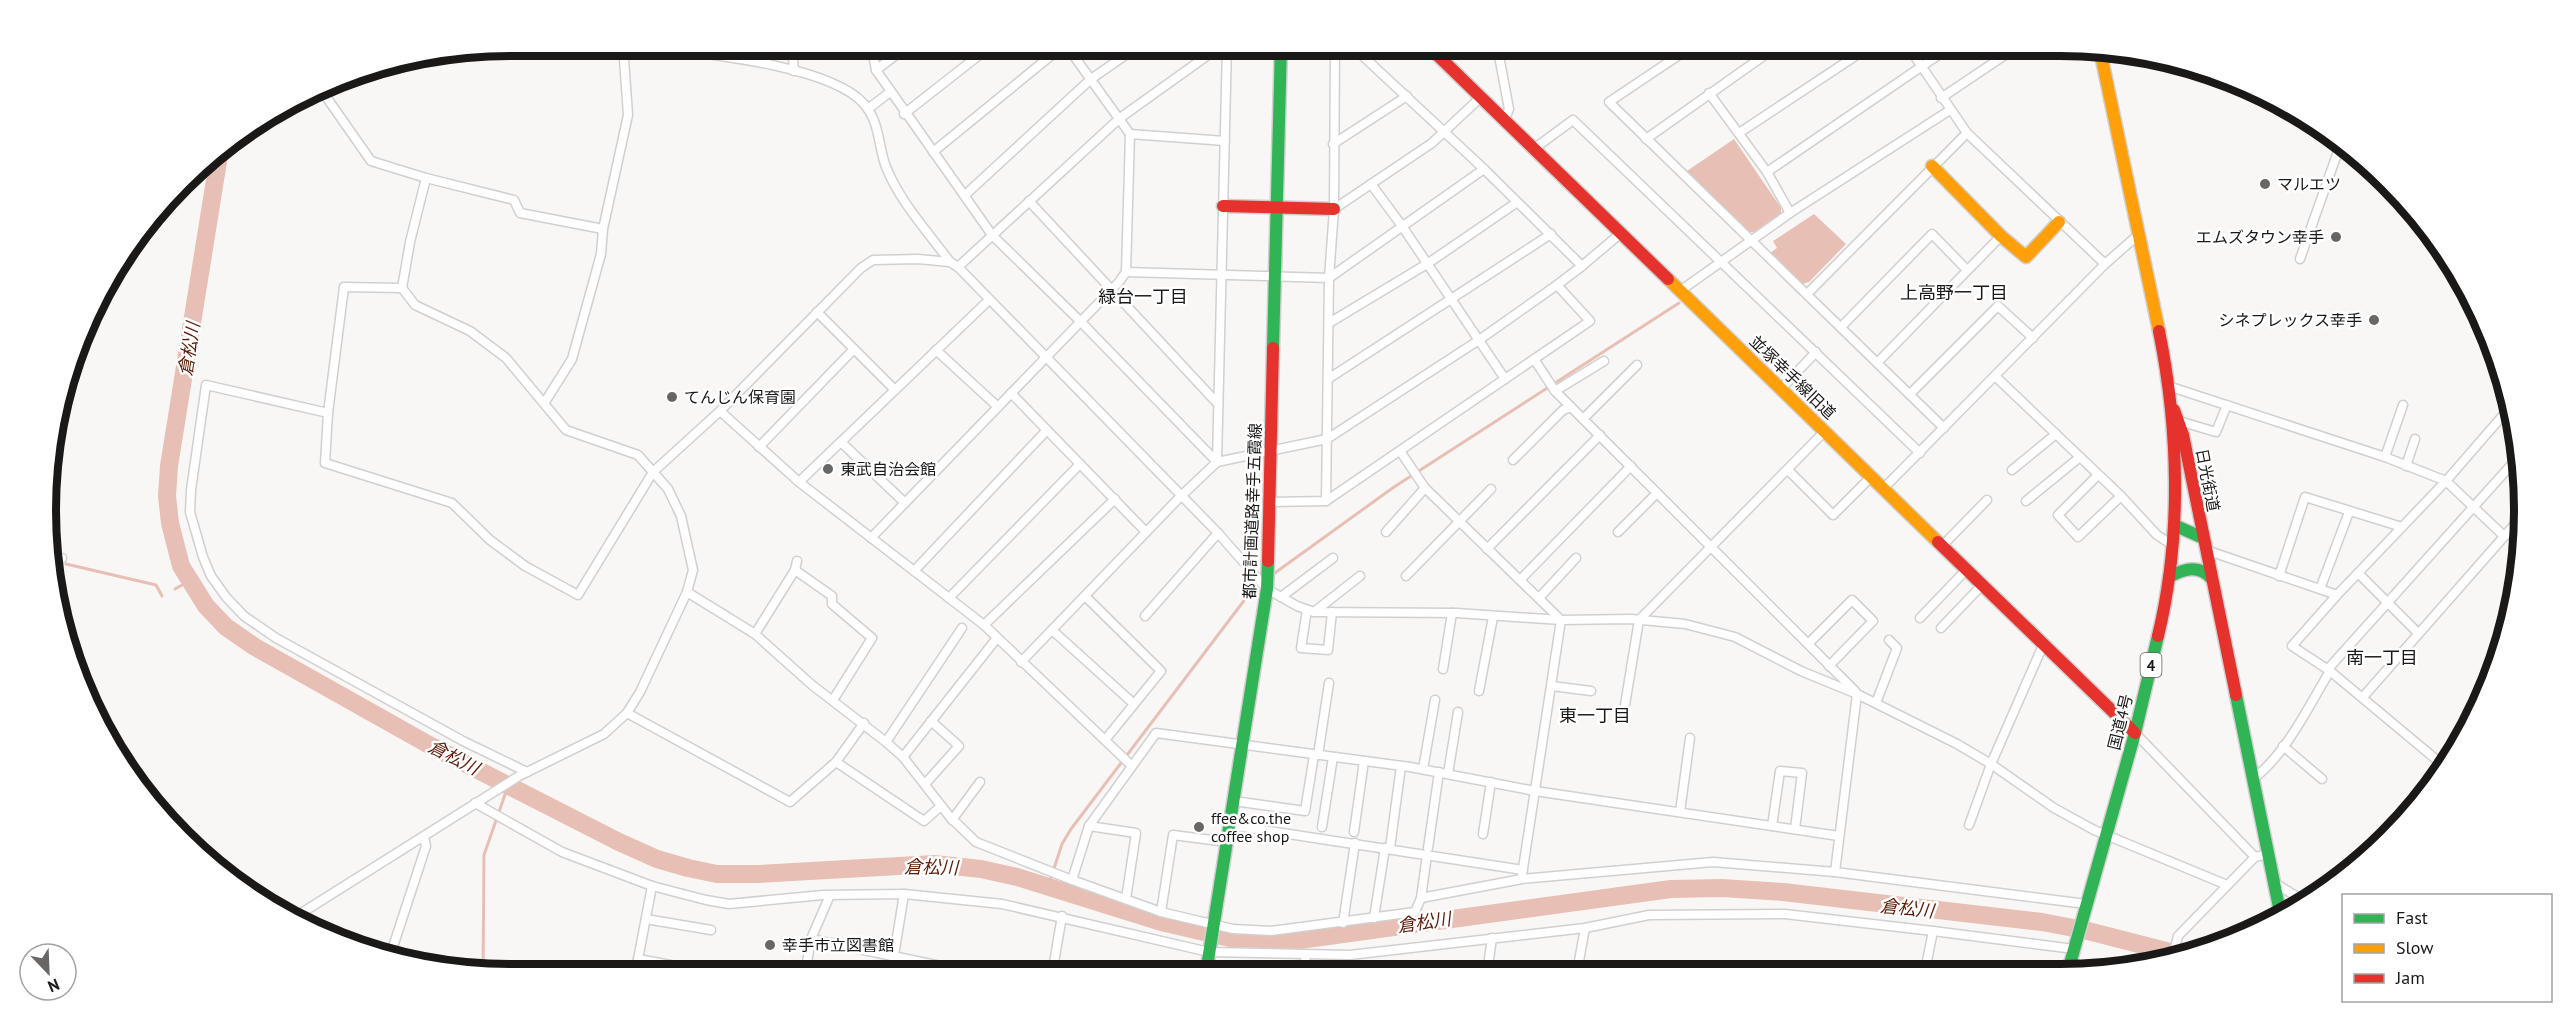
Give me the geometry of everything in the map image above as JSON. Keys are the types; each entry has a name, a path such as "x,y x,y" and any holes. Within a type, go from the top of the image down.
{"main road":[{"name":"都市計画道路幸手五霞線","path":"1207,964 1268,589 1281,56"},
{"name":"並塚幸手線旧道","path":"1438,56 2135,733"},
{"name":"日光街道","path":"2101,57 2171,404 2179,421 2279,908"},
{"path":"1932,166 2001,236 2026,257 2059,222"},
{"path":"1223,206 1334,209"},
{"name":"国道4号","path":"2070,964 2135,733 2160,628 2169,577 2174,525 2171,404"},
{"path":"2174,525 2204,544"},
{"path":"2169,577 2190,567 2206,572 2211,579"}],"street":[{"path":"544,402 572,358 601,254 603,229 628,115 624,56"},
{"path":"713,56 774,65 849,90 868,109 876,122 886,167 909,206 950,262 958,267 1180,497 1218,533 1268,589 1281,597 1310,611 1452,613 1561,620 1640,620 1685,624 1735,637 1801,671 1876,703 1991,764 2054,808 2106,836 2227,885"},
{"path":"793,56 794,71"},
{"path":"873,56 876,70 904,114 992,235 1081,322 1217,462"},
{"path":"876,70 894,56"},
{"path":"904,114 978,56"},
{"path":"933,152 1051,56"},
{"path":"871,538 1113,289 1126,272 1130,134 1073,56"},
{"path":"965,195 1090,79 1124,56"},
{"path":"958,267 1120,118 1207,56"},
{"path":"1217,462 1227,56"},
{"path":"1326,501 1329,278 1334,209 1335,56"},
{"path":"1364,56 1484,169 1582,266"},
{"path":"1499,56 1509,109 1505,119"},
{"path":"1678,56 1609,102 1808,293 1944,428"},
{"path":"1646,139 1763,56"},
{"path":"1739,133 1855,56"},
{"path":"1914,56 1967,133 2105,264"},
{"path":"1767,172 1937,56"},
{"path":"1941,98 2004,56"},
{"path":"868,109 890,92"},
{"path":"1709,93 1767,172 1790,213"},
{"path":"325,95 370,161 514,200 519,213 603,229"},
{"path":"1334,144 1407,96"},
{"path":"1334,209 1444,133 1481,98"},
{"path":"1680,291 1790,213 1950,110"},
{"path":"1535,148 1573,120 1920,453"},
{"path":"1808,293 1967,133"},
{"path":"1130,134 1225,141"},
{"path":"2300,260 2338,150"},
{"path":"1126,272 1329,278 1484,169"},
{"path":"301,914 424,837 477,801 523,774 604,734 627,713 640,692 687,592 693,570 681,516 668,489 638,455 566,430 506,358 470,331 415,305 402,288 410,242 426,178"},
{"path":"1371,184 1402,226 1504,379"},
{"path":"1029,201 1218,404"},
{"path":"1329,323 1427,264 1516,202"},
{"path":"1021,662 1180,497 1217,462 1327,439 1479,340 1582,266 1621,232"},
{"path":"1328,379 1551,234"},
{"path":"1842,327 1932,234 1966,269"},
{"path":"1884,488 2105,264 2138,235"},
{"path":"1878,362 1966,269 2001,236"},
{"path":"402,288 344,287 327,413 325,463 452,503 490,540 525,566 579,595 653,472 720,411 861,268 873,260 918,259 950,262"},
{"path":"1271,502 1326,501 1590,321 1557,285"},
{"path":"799,482 989,300"},
{"path":"1910,394 1998,306 2033,338"},
{"path":"817,312 895,390"},
{"path":"759,447 854,349"},
{"path":"936,350 998,406"},
{"path":"1782,389 1816,352"},
{"path":"1534,359 1555,391 1857,694"},
{"path":"1555,391 1604,361"},
{"path":"1583,419 1637,365"},
{"path":"1995,376 2121,496 2157,535 2172,546"},
{"path":"327,413 206,385 190,512 197,541 211,576 244,616 276,638 523,774"},
{"path":"2168,386 2385,457 2446,481 2504,536"},
{"path":"1011,393 1146,532"},
{"path":"2179,421 2216,432 2227,405"},
{"path":"2385,457 2403,405"},
{"path":"1513,460 1563,410 1571,407"},
{"path":"720,411 799,482 984,625 1132,766"},
{"path":"2439,762 2329,670 2292,646 2337,595 2446,481 2504,413"},
{"path":"914,571 1047,430"},
{"path":"1624,711 1640,620 1825,431"},
{"path":"2012,470 2056,434"},
{"path":"1487,549 1600,435"},
{"path":"2406,466 2415,439"},
{"path":"841,442 905,503"},
{"path":"1400,451 1425,488 1561,620"},
{"path":"2025,501 2080,457"},
{"path":"949,598 1080,464"},
{"path":"2253,779 2261,773 2283,746 2329,670 2512,464"},
{"path":"1520,580 1631,466"},
{"path":"1788,470 1833,515 1872,476"},
{"path":"2098,475 2058,514 2078,537 2121,496"},
{"path":"1386,532 1425,488"},
{"path":"1406,576 1491,489"},
{"path":"1618,532 1657,493"},
{"path":"2279,576 2305,497 2402,527"},
{"path":"984,625 1115,500"},
{"path":"1943,545 1987,500"},
{"path":"2320,589 2349,512"},
{"path":"2363,697 2514,525"},
{"path":"1145,616 1218,533"},
{"path":"2204,544 2279,576 2337,595"},
{"path":"58,557 62,558"},
{"path":"1281,597 1333,558"},
{"path":"1539,597 1576,558"},
{"path":"755,633 796,565 832,596 832,604 872,638 833,700"},
{"path":"1920,618 1967,569"},
{"path":"2358,573 2418,633"},
{"path":"1332,612 1328,651 1301,648 1310,611 1360,576"},
{"path":"1941,628 1983,584"},
{"path":"687,592 755,633 886,742 903,757 952,820 976,842 1161,912 1213,927 1271,931 1415,912 1421,898 1439,772"},
{"path":"1085,596 1161,671 1105,740"},
{"path":"1808,645 1852,600 1873,621 1830,666"},
{"path":"1443,669 1452,613"},
{"path":"1479,691 1493,617"},
{"path":"1522,875 1561,620"},
{"path":"886,742 962,628"},
{"path":"1052,630 1134,704"},
{"path":"903,757 997,638"},
{"path":"1876,703 1897,648 1889,640"},
{"path":"1969,825 1991,764 2044,643"},
{"path":"1234,801 1305,811 1329,683"},
{"path":"1552,686 1591,691"},
{"path":"1835,872 1857,694"},
{"path":"1423,769 1435,700"},
{"path":"1448,774 1458,712"},
{"path":"627,713 790,802 836,762 864,723"},
{"path":"925,784 959,746 931,721"},
{"path":"1072,880 1089,826 1156,733 1423,769 1535,791 1839,836"},
{"path":"2135,733 2255,857"},
{"path":"1680,812 1690,738"},
{"path":"2283,746 2322,779"},
{"path":"1322,827 1333,757"},
{"path":"1354,832 1364,761"},
{"path":"836,762 924,821 941,806"},
{"path":"1374,918 1401,766"},
{"path":"1772,826 1779,771 1802,773 1795,829"},
{"path":"952,820 981,782"},
{"path":"1483,834 1491,782"},
{"path":"477,801 562,852 652,886 729,904 830,895 904,894 1002,904 1209,949 1306,955 1350,955 1585,928 1649,915 1785,914 2076,944"},
{"path":"1230,825 1387,848 1427,851 1522,875"},
{"path":"1089,826 1136,832 1126,899"},
{"path":"1161,912 1173,835 1227,842"},
{"path":"392,949 426,846 424,837"},
{"path":"1343,923 1354,843"},
{"path":"2174,950 2178,936 2227,885 2255,857 2268,854"},
{"path":"1421,898 1522,875 1713,862 1835,872 2086,904"},
{"path":"2273,882 2298,897"},
{"path":"637,964 652,886"},
{"path":"893,964 904,894"},
{"path":"807,964 811,939 830,895"},
{"path":"1054,964 1062,916"},
{"path":"646,919 711,930"},
{"path":"1578,964 1585,928"},
{"path":"1926,964 1933,931"},
{"path":"1488,964 1492,938"},
{"path":"811,939 934,964"},
{"path":"1304,964 1306,955"},
{"path":"638,959 665,964"}],"shaded area":[{"path":"1734,139 1781,208 1781,216 1755,232 1748,232 1687,171"},
{"path":"1814,214 1846,244 1809,282 1802,284 1770,253 1777,248 1773,241"}],"waterway":[{"name":"倉松川","path":"218,161 169,466 167,496 170,523 181,566 206,606 226,627 255,647 431,746 657,859 717,874 759,874 934,864 981,869 1017,877 1161,922 1230,938 1299,940 1671,889 1722,888 1783,892 2042,922 2168,951"},
{"path":"1272,575 1394,487 1679,303"},
{"path":"66,564 156,585 162,596"},
{"path":"175,589 189,581"},
{"path":"1048,887 1062,844 1071,829 1246,598 1260,585"},
{"path":"483,964 484,855 508,786"}],"traffic: fast":[{"path":"1273,348 1281,56"},
{"path":"2174,525 2203,538"},
{"path":"1207,964 1267,589 1268,561"},
{"path":"2169,577 2196,569 2211,578"},
{"path":"2070,964 2135,733 2158,636"},
{"path":"2236,695 2279,908"}],"traffic: slow":[{"path":"2102,57 2159,331"},
{"path":"1932,166 2001,236 2026,257 2059,222"},
{"path":"1668,279 1938,542"}],"traffic: jam":[{"path":"1438,56 1668,279"},
{"path":"1223,206 1334,209"},
{"path":"2158,636 2171,560 2175,484 2171,406 2159,331"},
{"path":"1268,561 1273,348"},
{"path":"2174,410 2183,435 2236,695"},
{"path":"1938,542 2135,733"}],"place":[{"name":"マルエツ","path":"2265,184"},
{"name":"エムズタウン幸手","path":"2336,237"},
{"name":"シネプレックス幸手","path":"2374,320"},
{"name":"てんじん保育園","path":"672,397"},
{"name":"東武自治会館","path":"828,469"},
{"name":"ffee&co.the coffee shop","path":"1199,827"},
{"name":"幸手市立図書館","path":"770,945"}],"district":[{"name":"上高野一丁目","path":"1954,292"},
{"name":"緑台一丁目","path":"1143,296"},
{"name":"南一丁目","path":"2382,657"},
{"name":"東一丁目","path":"1595,715"}]}
